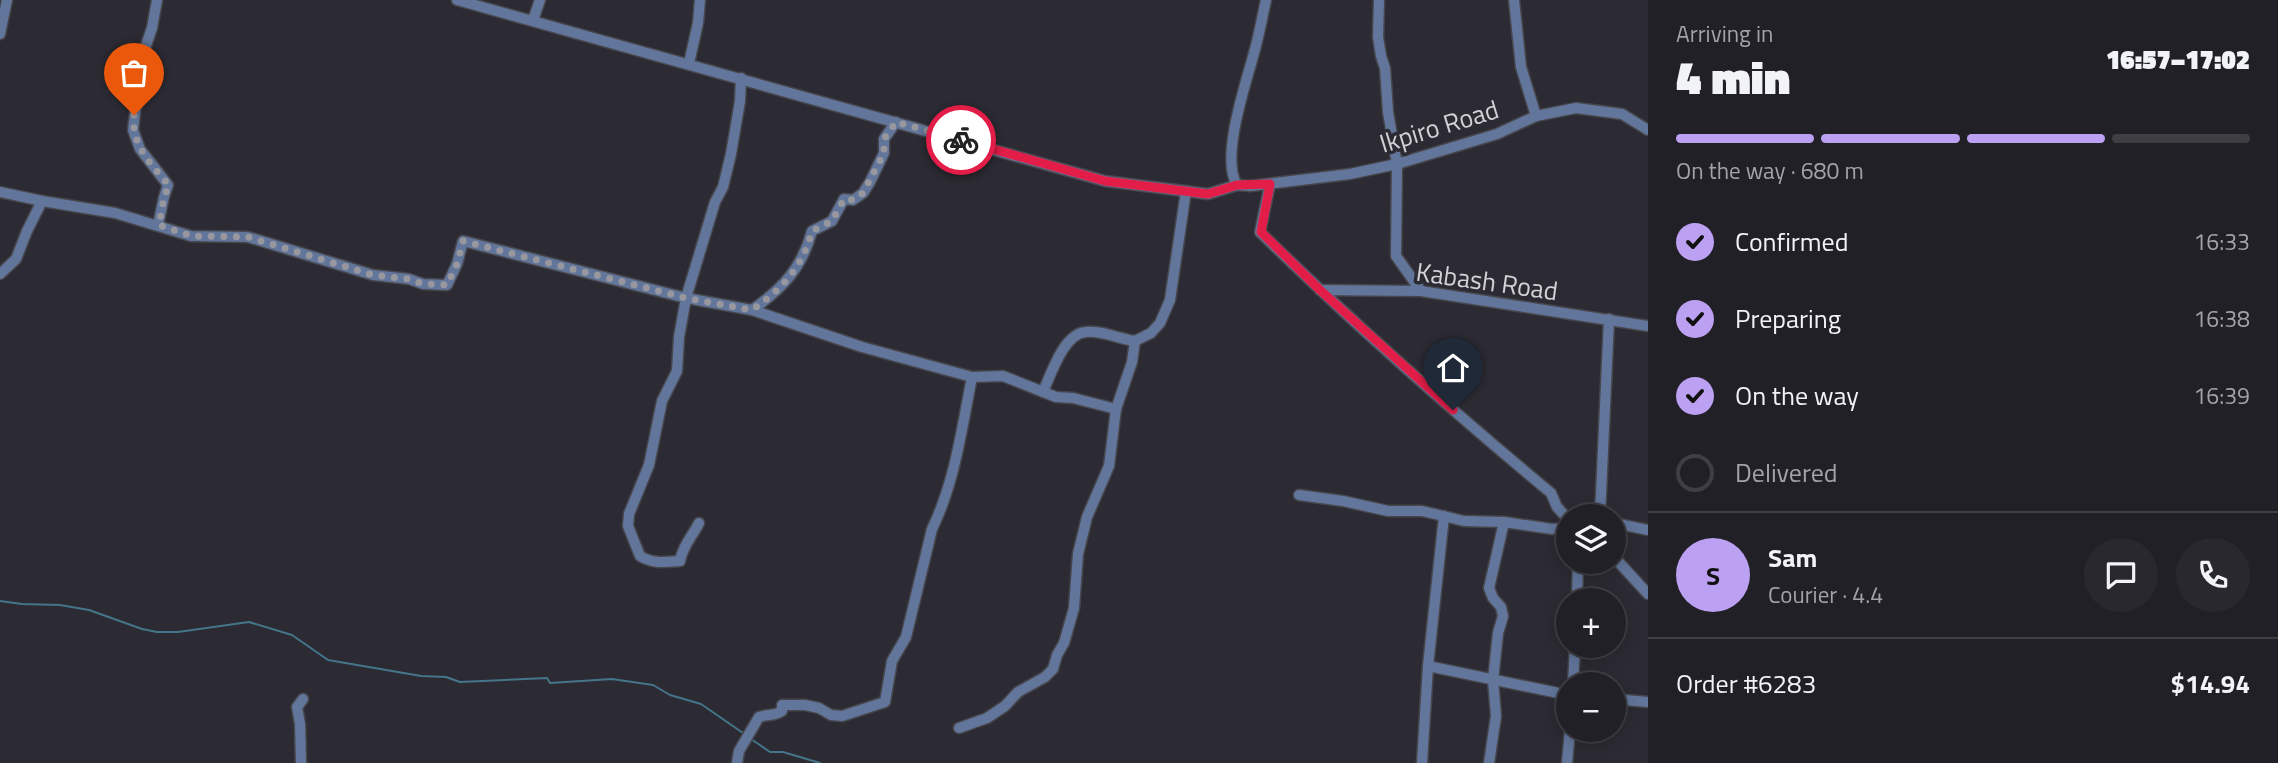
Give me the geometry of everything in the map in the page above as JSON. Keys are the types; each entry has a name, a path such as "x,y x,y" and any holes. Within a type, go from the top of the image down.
{"street":[{"path":"0,34 8,0"},
{"path":"157,0 152,28 142,57 132,130 140,149 169,185 159,225"},
{"name":"Ikpiro Road","path":"457,0 1105,181 1208,194 1237,185 1270,184 1350,174 1397,164 1497,134 1536,116 1576,108 1622,114 1648,130"},
{"path":"533,20 540,0"},
{"path":"689,64 700,0"},
{"path":"1237,185 1233,178 1232,146 1238,107 1266,0"},
{"path":"1379,0 1378,37 1385,68 1388,112 1397,164 1396,256 1421,290"},
{"path":"1514,0 1521,67 1536,116"},
{"path":"699,523 694,534 685,542 680,561 659,563 640,556 628,526 629,514 649,465 662,401 677,371 679,337 686,298 715,202 723,187 740,101 741,78"},
{"path":"752,310 777,292 790,276 803,258 812,231 832,221 844,199 853,200 863,193 884,153 884,139 896,122"},
{"path":"1270,184 1261,232 1320,290 1472,427 1551,493 1556,505"},
{"path":"1043,392 1062,351 1074,335 1087,331 1135,341 1151,333 1160,323 1170,300 1186,191"},
{"path":"0,192 115,213 191,236 248,237 373,275 409,279 423,284 447,285 457,264 463,241 686,298 752,310 862,347 972,377 1003,376 1056,397 1073,398 1115,409"},
{"path":"0,274 16,260 42,201"},
{"name":"Kabash Road","path":"1320,290 1421,290 1648,326"},
{"path":"1601,504 1609,320"},
{"path":"959,728 987,718 1005,706 1018,692 1045,677 1053,668 1056,655 1064,643 1074,608 1078,554 1087,517 1109,466 1115,409 1135,353 1135,341"},
{"path":"737,763 739,751 759,717 766,714 776,715 782,711 782,705 805,705 819,708 831,715 842,716 885,702 892,661 906,637 932,528 938,517 956,458 972,377"},
{"path":"1299,495 1388,511 1422,511 1464,521 1504,522 1556,529"},
{"path":"1422,763 1428,666 1444,516"},
{"path":"1489,763 1496,716 1493,680 1498,633 1503,616 1501,607 1493,598 1489,587 1504,522"},
{"path":"1626,525 1648,530"},
{"path":"1626,570 1648,594"},
{"path":"1428,666 1556,693"},
{"path":"301,763 297,708 303,699"},
{"path":"1626,700 1648,702"},
{"path":"1567,763 1569,742"}],"waterway":[{"path":"0,601 89,610 157,632 178,632 249,622 292,635 328,660 421,676 446,677 460,682 547,678 550,683 612,679 653,685 670,695 701,704 743,733"},
{"path":"751,739 770,752 783,752 820,763"}],"way so far":[{"path":"134,115 132,130 140,149 169,185 159,225 191,236 248,237 373,275 409,279 423,284 447,285 457,264 463,241 686,298 752,310 777,292 790,276 803,258 812,231 832,221 844,199 853,200 863,193 884,153 884,139 896,122 961,140"}],"route":[{"path":"961,140 1105,181 1208,194 1237,185 1270,184 1261,232 1320,290 1453,410"}]}
